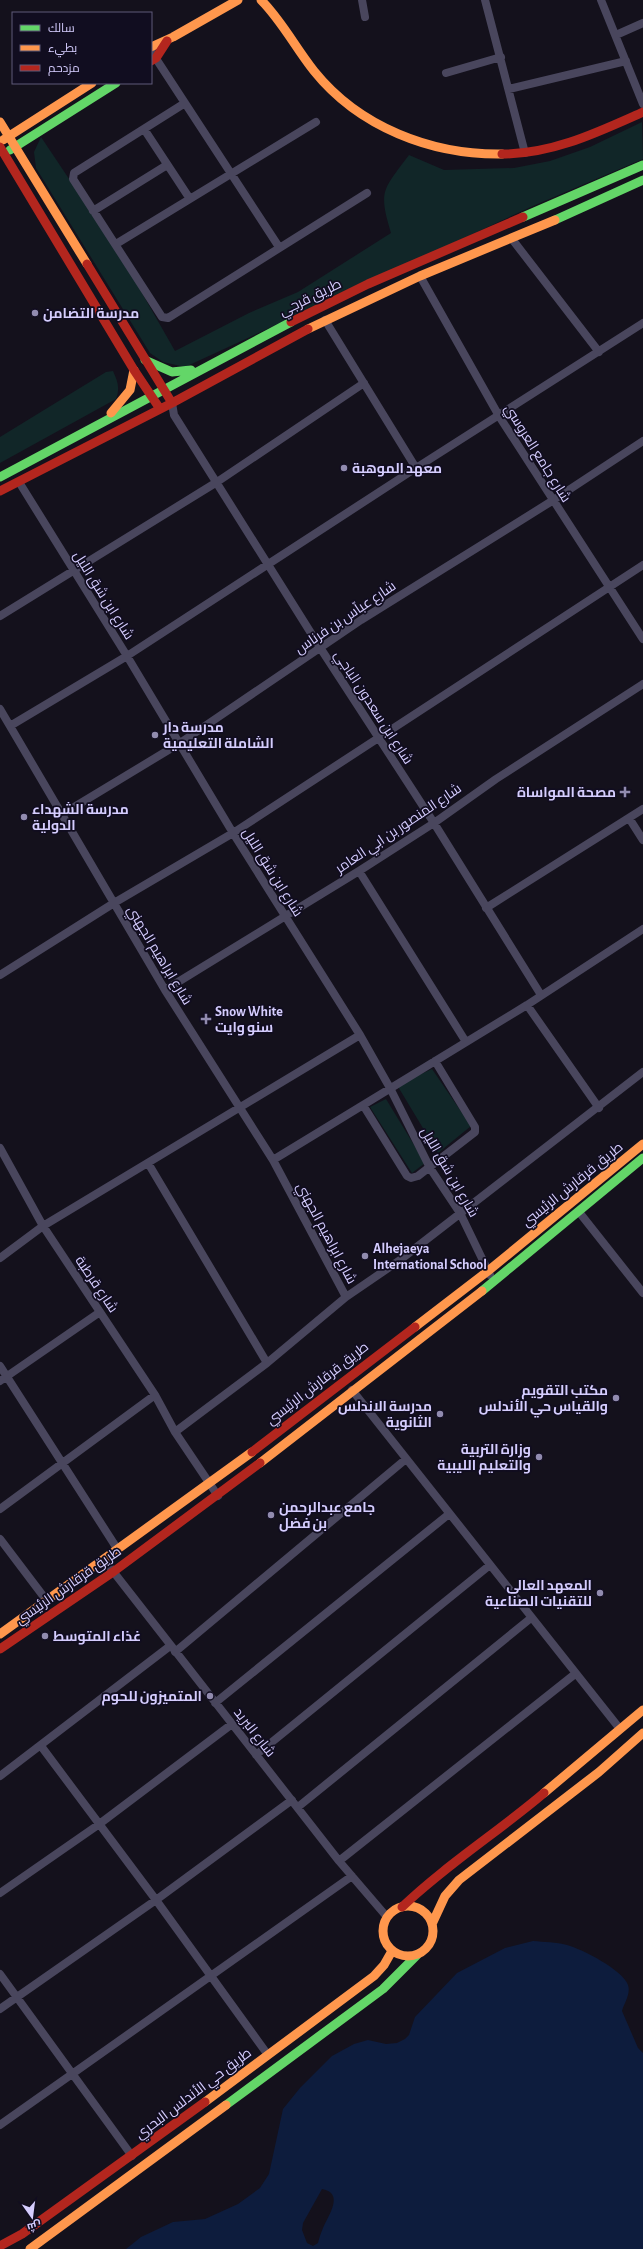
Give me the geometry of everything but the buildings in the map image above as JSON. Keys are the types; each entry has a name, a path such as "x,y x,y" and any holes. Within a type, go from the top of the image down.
{"main road":[{"path":"152,47 167,41 206,17 238,0"},
{"path":"261,0 277,17 295,46 321,79 354,110 415,141 454,152 479,154 525,153 558,146 643,112"},
{"path":"153,57 167,41"},
{"path":"0,142 90,84"},
{"path":"114,84 16,146 2,150 134,370 160,409"},
{"path":"1,125 16,146 172,403"},
{"name":"طريق قرجي","path":"0,478 100,425 163,388 331,302 643,165"},
{"name":"طريق قرجي","path":"0,491 172,403 325,320 420,276 512,239 643,180"},
{"path":"145,360 165,371 174,373 201,368"},
{"path":"100,425 126,396 132,385 134,370"},
{"name":"طريق قرقارش الرئيسي","path":"0,1634 105,1561 210,1484 488,1272 643,1144"},
{"name":"طريق قرقارش الرئيسي","path":"0,1649 113,1572 218,1496 352,1390 494,1282 643,1158"},
{"path":"402,1907 421,1910 426,1914 432,1924 433,1930 430,1942 422,1952 417,1955 404,1956 392,1951 383,1935 387,1918 402,1907 422,1887 509,1823 643,1710"},
{"path":"432,1924 445,1896 459,1880 599,1772 643,1733"},
{"name":"طريق حي الأندلس البحري","path":"0,2246 22,2234 132,2156 374,1976 384,1965 392,1951"},
{"name":"طريق حي الأندلس البحري","path":"30,2249 383,1989 417,1955"}],"street":[{"path":"362,0 365,17"},
{"path":"601,0 643,104"},
{"path":"488,1 525,153"},
{"path":"616,35 643,23"},
{"path":"153,57 185,103 279,247"},
{"path":"446,73 501,57"},
{"path":"509,89 626,61"},
{"path":"185,103 74,173 73,179 162,317 168,318 366,193"},
{"path":"116,244 232,175 316,122"},
{"path":"144,129 190,199"},
{"path":"93,212 167,165"},
{"path":"512,239 599,352"},
{"name":"شارع جامع العروسي","path":"420,276 499,416 552,501 643,639"},
{"path":"325,320 416,468"},
{"path":"10,726 127,656 416,468 643,323"},
{"path":"0,616 217,482 364,384"},
{"path":"160,409 173,413 172,403"},
{"name":"شارع ابن سعدون الباجي","path":"173,413 270,564 321,648 434,823 541,995"},
{"name":"شارع عباّس بن فرناس","path":"61,815 180,743 361,620 552,501 643,441"},
{"name":"شارع ابن شق الليل","path":"19,482 127,656 233,833 360,1035 390,1088 430,1168 460,1213 494,1282"},
{"path":"0,975 114,903 233,833 643,565"},
{"name":"شارع المنصور بن ابي العامر","path":"165,990 286,917 434,823 496,779 643,684"},
{"name":"شارع ابراهيم الجهني","path":"0,709 165,990 273,1160 346,1297"},
{"path":"486,908 643,808"},
{"path":"629,818 643,840"},
{"path":"359,871 466,1042"},
{"path":"273,1160 527,1005 643,929"},
{"path":"527,1005 599,1108"},
{"path":"0,1258 43,1226 360,1035"},
{"path":"363,1105 407,1176 411,1178 418,1176 473,1135 475,1130 435,1061"},
{"path":"175,1432 267,1363 346,1297 400,1260 599,1108 643,1072"},
{"name":"شارع قرطبة","path":"0,1148 43,1226 155,1395 175,1432 218,1496"},
{"path":"148,1163 267,1363"},
{"path":"579,1212 643,1293"},
{"path":"3,1378 100,1312"},
{"path":"0,1366 3,1378 62,1463 118,1550"},
{"path":"352,1390 620,1729"},
{"path":"0,1509 155,1395"},
{"path":"0,1776 172,1649 406,1460"},
{"path":"215,1703 450,1514"},
{"path":"0,1539 47,1601"},
{"name":"شارع البريد","path":"105,1561 172,1649 339,1861 387,1918"},
{"path":"256,1755 490,1565"},
{"path":"298,1808 531,1618"},
{"path":"339,1861 575,1674"},
{"path":"0,1893 98,1825 232,1724"},
{"path":"41,1746 98,1825 156,1900 268,2055"},
{"path":"0,2009 156,1900 292,1800"},
{"path":"0,2125 73,2075 352,1876"},
{"path":"0,1974 132,2156"}],"green space":[{"path":"642,122 643,159 533,206 185,367 163,362 150,353 36,168 34,152 41,137 122,258 175,351 249,313 298,292 391,233 385,208 385,191 393,176 409,155 444,170 514,168 550,161 590,147"},
{"path":"113,371 118,385 116,399 0,463 0,437 106,372"},
{"path":"432,1069 471,1126 438,1153 397,1085"},
{"path":"386,1099 425,1163 412,1173 370,1107"}],"water":[{"path":"533,1941 574,1947 592,1955 610,1967 625,1979 628,1985 628,1995 622,2011 638,2048 643,2053 643,2249 126,2249 141,2237 173,2222 205,2219 238,2204 260,2188 269,2174 283,2109 300,2088 332,2056 354,2044 368,2040 386,2044 397,2043 405,2039 409,2035 415,2017 457,1973 505,1948","holes":["322,2189 329,2191 333,2195 333,2206 319,2237 318,2243 313,2246 307,2243 302,2230 303,2223"]}],"traffic: fast":[{"path":"10,150 114,84"},
{"path":"523,217 643,165"},
{"path":"555,220 643,180"},
{"path":"0,477 291,322"},
{"path":"145,360 172,372 191,370"},
{"path":"482,1291 643,1158"},
{"path":"226,2105 383,1989 417,1955"}],"traffic: slow":[{"path":"152,47 173,37 238,0"},
{"path":"261,0 282,25 314,71 332,91 352,108 398,134 423,143 475,153 502,154"},
{"path":"3,140 90,84"},
{"path":"0,122 87,264"},
{"path":"308,329 420,276 555,220"},
{"path":"111,413 130,390 134,370"},
{"path":"415,1327 488,1271 643,1144"},
{"path":"260,1463 482,1291"},
{"path":"0,1634 252,1452"},
{"path":"544,1793 643,1710"},
{"path":"432,1924 445,1896 459,1880 599,1772 643,1733"},
{"path":"403,1906 413,1906 426,1913 433,1926 433,1931 433,1936 426,1949 413,1956 403,1956 394,1952 387,1945 383,1936 383,1926 387,1917 394,1910 403,1906"},
{"path":"205,2102 374,1976 384,1965 392,1951"},
{"path":"30,2249 226,2105"}],"traffic: jam":[{"path":"152,60 156,58 167,41"},
{"path":"502,154 521,153 557,146 592,134 643,112"},
{"path":"0,147 134,370 160,409"},
{"path":"291,322 368,284 523,217"},
{"path":"87,264 172,403"},
{"path":"0,491 172,403 308,329"},
{"path":"252,1452 415,1327"},
{"path":"0,1649 113,1572 260,1463"},
{"path":"402,1907 436,1877 544,1793"},
{"path":"0,2246 22,2234 205,2102"}],"place":[{"name":"مدرسة التضامن","path":"35,313"},
{"name":"معهد الموهبة","path":"344,468"},
{"name":"مدرسة دار الشاملة التعليمية","path":"155,735"},
{"name":"مصحة المواساة","path":"625,792"},
{"name":"مدرسة الشهداء الدولية","path":"24,817"},
{"name":"Snow White سنو وايت","path":"206,1019"},
{"name":"Alhejaeya International School","path":"365,1256"},
{"name":"مكتب التقويم والقياس حي الأندلس","path":"616,1398"},
{"name":"مدرسة الاندلس الثانوية","path":"440,1414"},
{"name":"وزارة التربية والتعليم الليبية","path":"539,1457"},
{"name":"جامع عبدالرحمن بن فضل","path":"271,1515"},
{"name":"المعهد العالي للتقنيات الصناعية","path":"600,1593"},
{"name":"غذاء المتوسط","path":"45,1636"},
{"name":"المتميزون للحوم","path":"210,1696"}]}
